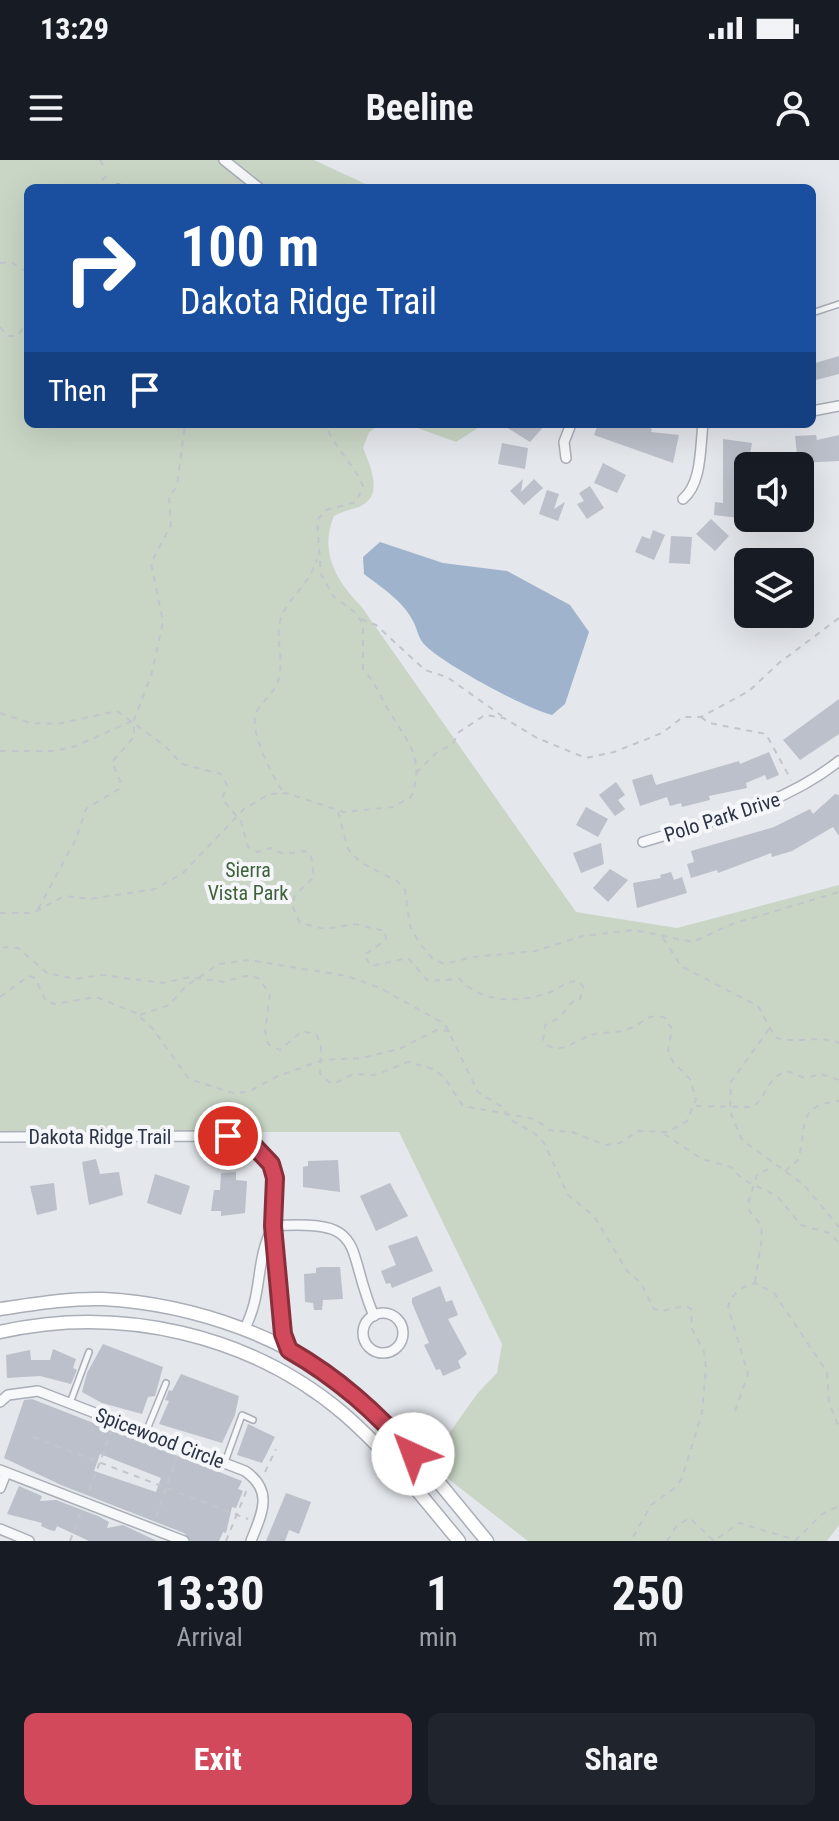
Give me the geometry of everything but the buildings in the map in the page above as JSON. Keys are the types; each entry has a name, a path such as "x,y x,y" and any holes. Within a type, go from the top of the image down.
{"main road":[{"path":"0,1309 64,1300 126,1301 189,1313 244,1330 289,1350 325,1371 361,1400 487,1541"},
{"path":"0,1332 55,1323 128,1322 203,1339 247,1355 288,1375 346,1416 381,1449 459,1541"}],"street":[{"path":"224,160 254,184"},
{"path":"816,410 839,406"},
{"path":"566,458 564,442 569,428"},
{"path":"683,499 692,492 702,428"},
{"name":"Polo Park Drive","path":"643,842 795,793 839,761"},
{"name":"Dakota Ridge Trail","path":"0,1137 228,1136 253,1145 271,1164 275,1178 273,1226 283,1334 289,1350"},
{"path":"273,1226 321,1224 342,1235 358,1260 361,1284 374,1316"},
{"name":"Dakota Ridge Trail","path":"244,1330 257,1305 259,1267 273,1226"},
{"path":"386,1314 401,1324 403,1336 392,1351 378,1353 367,1345 365,1326 374,1316 386,1314"},
{"name":"Spicewood Circle","path":"0,1402 8,1395 25,1390 38,1391 225,1463 256,1480"},
{"path":"0,1488 3,1472 184,1541"},
{"path":"251,1541 264,1495 256,1480"},
{"path":"0,1529 29,1541"}],"lane":[{"path":"816,312 839,304"},
{"path":"70,1403 89,1352"},
{"path":"146,1432 166,1383"},
{"path":"225,1463 242,1415 253,1420"}],"path":[{"path":"100,160 103,165"},
{"path":"98,184 109,174"},
{"path":"0,263 11,262 24,270"},
{"path":"0,327 8,336 17,336 24,327"},
{"path":"38,910 75,841 86,809 119,789 120,781 112,762 134,737 134,720 151,676 163,622 151,563 171,525 169,497 179,476 185,428"},
{"path":"326,428 363,486 356,502 326,510 317,520 321,574 333,596 360,618 376,625 416,663 447,677 537,738 586,758 642,743 683,717 701,717 749,691 779,663 811,643 839,618"},
{"path":"283,792 270,771 255,721 257,710 275,690 280,676 282,659 277,629 283,613 307,583 318,558"},
{"path":"0,913 38,910 64,896 90,899 120,893 142,893 162,886 183,873 251,802 269,794 283,792 338,811 376,810 411,797 416,773 407,736 363,669 364,631 360,618"},
{"path":"0,713 31,723 57,724 117,711 134,720 182,764 224,777 227,785 222,799 238,817 251,849 257,852 271,848 284,854 305,851 311,855 314,877 293,899 293,909 300,923 325,929 354,924 385,931 386,940 364,955 371,966 408,958 428,981 439,983 460,979 480,996 508,1000 544,994 578,981 583,986 580,999 574,1000 559,1018 545,1025 543,1041 552,1047 567,1047 590,1035 628,1029 647,1017 665,1018 672,1029 668,1050 695,1089 694,1106 682,1126 661,1132 638,1131 620,1143 605,1145 572,1132 549,1130 535,1119 463,1106 444,1077 416,1064 401,1063 368,1077 353,1074 336,1083 323,1079 320,1040 309,1031 302,1031 280,1050 268,1044 265,1031 270,994 258,978 246,976 223,982 197,978 163,983 102,975 75,979 47,973 18,948 0,947"},
{"path":"416,773 438,751 452,745 459,732 471,722 485,715 504,718"},
{"path":"701,717 709,723 766,734 795,793"},
{"path":"0,751 55,751 76,746 109,728 134,720"},
{"path":"338,811 348,849 360,862 397,881 405,890 410,926 432,958 444,964 473,957 535,951 583,936 634,930 693,942 732,924 839,892"},
{"path":"662,937 681,966 750,999 758,1006 775,1037 783,1040 821,1037 839,1043"},
{"path":"140,1015 169,1005 197,978 219,964 249,960 347,976 380,988 445,1024 452,1031 478,1092 504,1108 507,1115 544,1143 568,1195 594,1216 627,1271 641,1283 654,1309 685,1306 691,1309 692,1329 706,1361 702,1413 682,1478 676,1487 651,1505 631,1541"},
{"path":"0,997 29,976 35,978 46,1001 54,1004 96,997 140,1015 189,1079 217,1091 248,1092 278,1076 320,1061 362,1058 399,1049 437,1030 452,1031"},
{"path":"769,1029 731,1082 729,1108 742,1140 803,1184 839,1227"},
{"path":"694,1106 753,1107 768,1083 787,1071 805,1078 821,1074 839,1080"},
{"path":"784,1172 798,1160 803,1124 810,1111 825,1102 839,1101"},
{"path":"661,1132 702,1159 731,1167 742,1179 777,1196 801,1225 829,1233 839,1243"},
{"path":"755,1283 762,1237 761,1225 750,1212 753,1184 757,1175 774,1166"},
{"path":"735,1411 748,1374 728,1307 732,1296 743,1286 755,1283 774,1293 827,1372 829,1402 839,1428"},
{"path":"70,1541 116,1421"},
{"path":"33,1437 258,1523"},
{"path":"152,1529 181,1446"},
{"path":"226,1541 244,1491 268,1469 276,1449"},
{"path":"667,1541 677,1525 690,1518 714,1541 739,1523 796,1540 822,1514 839,1506"}],"green space":[{"name":"Sierra Vista Park","path":"0,160 314,160 365,184 24,184 24,428 376,428 369,432 363,448 373,480 372,496 359,507 334,516 328,541 332,565 576,912 677,928 839,885 839,1525 827,1541 528,1541 428,1463 477,1394 497,1373 502,1344 399,1132 0,1132"},
{"path":"418,428 478,428 456,442"}],"water":[{"path":"380,542 443,563 507,571 570,605 589,632 565,704 552,715 540,711 484,684 432,651 421,641 404,607 364,574 363,557"}],"route":[{"path":"228,1136 253,1145 271,1164 275,1178 273,1226 283,1334 289,1350 325,1371 361,1400 413,1454"}]}
